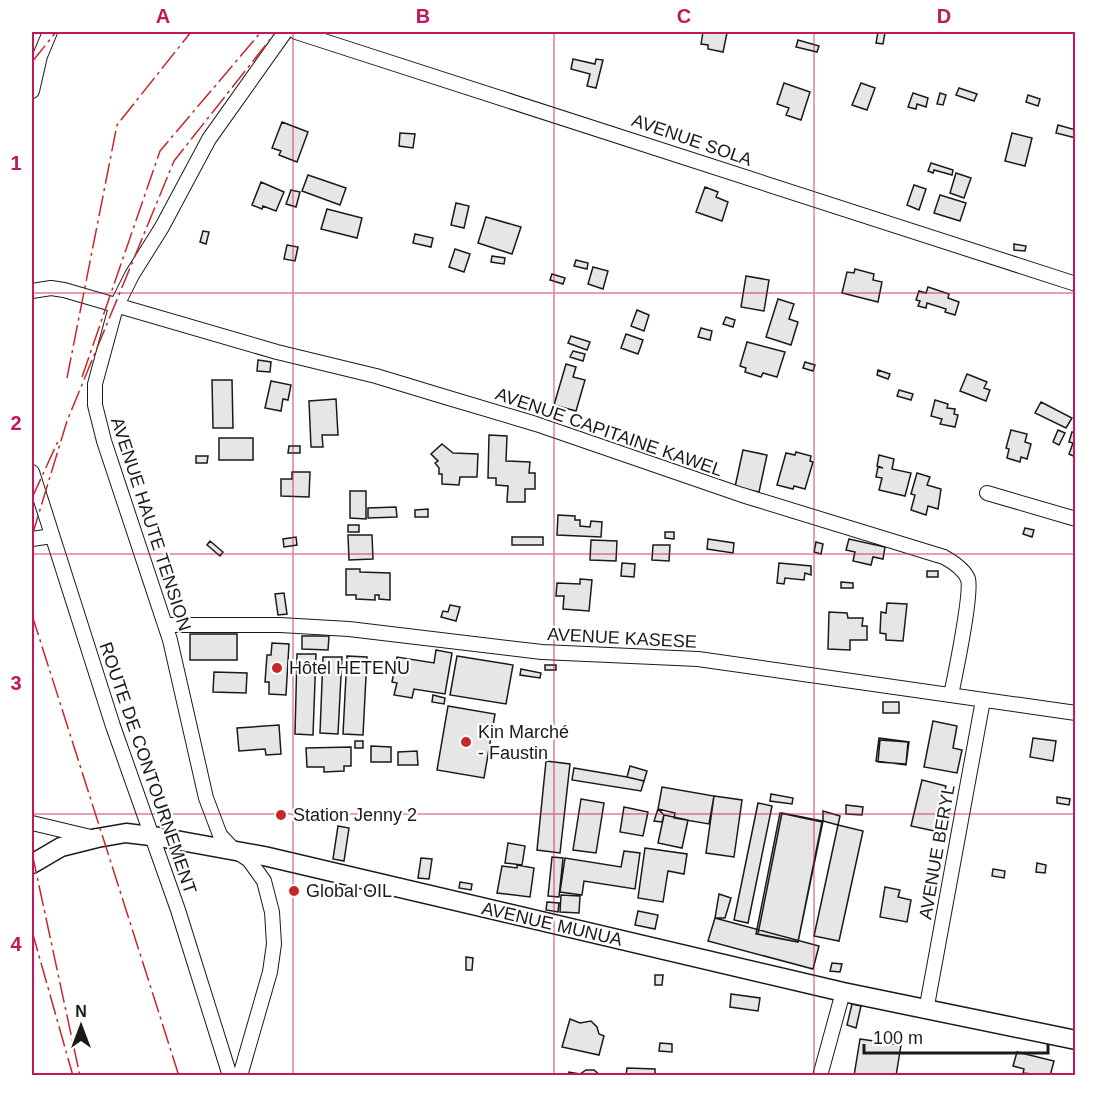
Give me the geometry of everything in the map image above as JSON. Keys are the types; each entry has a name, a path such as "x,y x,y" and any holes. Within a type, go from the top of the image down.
{"main road":[{"name":"AVENUE MUNUA","path":"32,864 62,847 97,838 126,833 152,836 234,850 926,1011 1076,1040"}],"street":[{"path":"32,91 40,56 50,32"},
{"name":"AVENUE HAUTE TENSION","path":"240,1076 270,972 274,944 272,912 264,881 249,860 234,850 220,835 206,798 165,625 104,441 95,405 95,384 117,307 132,275 162,227 209,139 285,32"},
{"name":"AVENUE SOLA","path":"296,32 1076,284"},
{"path":"32,291 51,288 64,290 117,307"},
{"name":"AVENUE CAPITAINE KAWEL","path":"117,307 277,352 376,376 536,424 742,495 944,557 957,565 968,580 968,598 951,695"},
{"name":"ROUTE DE CONTOURNEMENT","path":"32,477 230,1076"},
{"path":"987,493 1076,519"},
{"path":"32,539 52,536"},
{"name":"AVENUE KASESE","path":"165,625 280,625 348,629 542,652 698,659 1076,713"},
{"name":"AVENUE BERYL","path":"926,1011 983,700"},
{"path":"32,823 97,838"},
{"path":"820,1076 843,992"}],"building":[{"path":"703,32 727,33 723,52 708,49 708,45 701,44"},
{"path":"878,32 885,33 883,44 876,43"},
{"path":"798,40 819,46 817,52 796,47"},
{"path":"573,59 595,64 596,59 603,60 596,88 587,86 590,74 571,69"},
{"path":"784,83 810,92 801,120 786,115 789,108 777,104"},
{"path":"861,83 875,88 867,110 852,105"},
{"path":"959,88 977,94 974,101 956,95"},
{"path":"913,93 928,98 926,107 917,104 916,109 908,107"},
{"path":"940,93 946,95 943,105 937,104"},
{"path":"1028,95 1040,99 1038,106 1026,102"},
{"path":"282,122 308,132 297,162 279,155 281,151 272,148"},
{"path":"1058,125 1076,130 1076,138 1056,133"},
{"path":"400,133 415,134 413,148 399,146"},
{"path":"1012,133 1032,138 1025,166 1005,161"},
{"path":"931,163 953,170 952,175 934,170 933,173 928,171"},
{"path":"956,173 971,178 964,198 950,193"},
{"path":"308,175 346,188 340,205 302,191"},
{"path":"261,182 284,192 276,211 252,205"},
{"path":"914,185 926,189 919,210 907,205"},
{"path":"705,187 718,192 716,197 728,202 722,221 696,212"},
{"path":"291,190 300,192 296,207 286,204"},
{"path":"940,195 966,203 960,221 934,213"},
{"path":"456,203 469,206 464,228 451,225"},
{"path":"327,209 362,218 357,238 321,229"},
{"path":"486,217 521,227 512,254 478,243"},
{"path":"203,231 209,232 206,244 200,242"},
{"path":"415,234 433,238 431,247 413,243"},
{"path":"1014,244 1026,246 1025,251 1014,250"},
{"path":"287,245 298,247 295,261 284,259"},
{"path":"455,249 470,254 464,272 449,267"},
{"path":"492,256 505,258 504,264 491,262"},
{"path":"576,260 588,263 587,269 574,266"},
{"path":"593,267 608,271 603,289 588,284"},
{"path":"855,269 874,274 873,280 882,282 878,302 842,293 847,272 854,273"},
{"path":"552,274 565,278 563,284 550,280"},
{"path":"746,276 769,280 764,311 741,307"},
{"path":"928,287 949,294 948,298 959,302 955,315 945,312 946,309 927,303 926,308 918,306 920,301 916,300 919,291 926,293"},
{"path":"778,299 794,304 789,319 798,322 791,345 766,337"},
{"path":"637,310 649,315 644,331 631,326"},
{"path":"726,317 735,320 733,327 723,324"},
{"path":"701,328 712,331 710,340 698,337"},
{"path":"626,334 643,340 638,354 621,348"},
{"path":"571,336 590,342 587,350 568,343"},
{"path":"747,342 785,352 777,377 763,373 761,377 745,372 746,368 740,366"},
{"path":"573,351 585,354 583,361 570,357"},
{"path":"258,360 271,362 270,372 257,371"},
{"path":"805,362 815,365 813,371 803,368"},
{"path":"566,364 576,367 573,377 585,380 576,411 554,405"},
{"path":"878,370 890,374 888,379 877,375"},
{"path":"967,374 987,382 984,388 990,390 986,401 960,391"},
{"path":"212,380 232,380 233,428 213,428"},
{"path":"271,381 291,385 288,400 283,399 281,411 265,408"},
{"path":"899,390 913,394 911,400 897,396"},
{"path":"336,399 338,435 322,435 323,447 311,447 309,401"},
{"path":"935,400 948,404 947,408 955,409 954,414 958,415 955,427 940,424 942,419 931,416"},
{"path":"1041,402 1072,418 1066,428 1035,413"},
{"path":"1011,430 1027,434 1025,442 1031,444 1027,459 1021,457 1020,462 1007,458 1009,449 1006,448"},
{"path":"1058,430 1065,433 1059,445 1053,442"},
{"path":"1072,432 1076,433 1076,457 1069,454 1073,443 1069,442"},
{"path":"489,435 507,436 506,461 530,462 529,473 535,473 535,489 525,489 525,502 507,502 508,486 496,485 496,478 488,478"},
{"path":"219,438 253,438 253,460 219,460"},
{"path":"442,444 453,453 478,454 477,477 460,477 459,485 442,484 442,474 439,474 439,468 435,463 438,461 431,454"},
{"path":"289,446 300,446 300,453 288,453"},
{"path":"743,450 767,455 759,492 735,487"},
{"path":"796,452 811,456 810,461 813,462 805,489 777,485 786,453 795,455"},
{"path":"879,455 894,459 892,469 911,473 905,496 879,490 882,478 876,477 878,467 883,468 877,466"},
{"path":"196,456 208,456 207,463 196,463"},
{"path":"292,472 310,472 309,497 281,496 281,479 292,479"},
{"path":"917,473 930,477 927,485 941,489 938,509 928,506 926,515 911,510 915,495 911,494"},
{"path":"350,491 366,491 366,519 350,518"},
{"path":"396,507 397,517 368,518 368,508"},
{"path":"428,509 428,517 415,517 415,510"},
{"path":"558,515 575,516 575,520 580,520 580,526 590,527 591,521 602,522 601,537 557,535"},
{"path":"348,525 359,525 359,532 348,532"},
{"path":"1025,528 1034,530 1032,537 1023,534"},
{"path":"665,532 674,532 674,539 665,538"},
{"path":"348,535 372,535 373,559 349,560"},
{"path":"296,537 297,545 284,547 283,539"},
{"path":"512,537 543,537 543,545 512,545"},
{"path":"708,539 734,543 733,553 707,549"},
{"path":"849,539 885,547 883,559 873,557 871,565 853,561 855,552 846,550"},
{"path":"591,540 617,541 616,561 590,560"},
{"path":"210,541 223,552 220,556 207,545"},
{"path":"816,542 823,544 821,554 814,552"},
{"path":"653,545 670,545 669,561 652,560"},
{"path":"622,563 635,564 634,577 621,576"},
{"path":"779,563 811,566 811,575 805,573 804,580 785,578 784,584 777,583"},
{"path":"346,569 390,573 390,600 379,599 379,595 375,595 375,600 356,599 356,595 346,595"},
{"path":"927,571 938,571 938,577 927,577"},
{"path":"580,579 592,580 589,611 563,609 564,596 556,596 557,583 580,584"},
{"path":"841,582 853,583 853,588 841,588"},
{"path":"284,593 287,614 278,615 275,594"},
{"path":"887,603 907,604 903,641 886,640 886,634 880,633 881,612 886,613"},
{"path":"450,605 460,607 456,621 441,617 443,611 448,612"},
{"path":"829,612 847,613 848,618 863,618 862,626 867,626 867,640 850,640 850,650 828,649"},
{"path":"190,634 237,634 237,660 190,660"},
{"path":"302,636 329,636 328,650 302,649"},
{"name":"Hôtel HETENU","path":"272,643 289,644 286,695 269,694 269,682 265,682 267,655 271,655"},
{"path":"436,650 452,653 445,694 414,689 412,698 394,695 397,683 392,682 397,657 434,663"},
{"path":"297,654 316,654 313,735 295,734"},
{"path":"347,656 367,657 363,735 343,734"},
{"path":"457,656 513,665 506,704 450,695"},
{"path":"323,657 342,657 338,734 320,733"},
{"path":"545,665 556,665 556,670 545,670"},
{"path":"521,669 541,673 540,678 520,675"},
{"path":"214,672 247,673 246,693 213,692"},
{"path":"433,695 445,698 444,704 432,702"},
{"path":"883,702 899,702 899,713 883,713"},
{"name":"Kin Marché - Faustin","path":"448,706 495,714 484,778 437,770"},
{"path":"933,721 957,726 953,748 962,750 957,773 924,767"},
{"path":"279,725 281,754 266,755 265,749 239,751 237,728"},
{"path":"879,738 909,742 906,765 876,761"},
{"path":"1033,738 1056,741 1053,761 1030,757"},
{"path":"880,740 908,742 906,764 878,762"},
{"path":"355,741 363,741 363,748 355,748"},
{"path":"371,746 391,747 391,762 371,762"},
{"path":"351,747 351,766 344,766 344,771 324,772 324,767 307,767 306,748"},
{"path":"417,751 418,765 398,765 398,752"},
{"path":"546,761 570,764 560,853 537,850"},
{"path":"630,766 647,771 644,781 627,777"},
{"path":"574,768 644,781 641,791 572,780"},
{"path":"922,780 946,786 940,810 949,812 944,833 911,826"},
{"path":"662,787 714,796 709,824 674,818 675,813 658,809"},
{"path":"771,794 793,798 792,804 770,801"},
{"path":"714,796 742,800 734,857 706,853"},
{"path":"1057,797 1070,799 1069,805 1057,803"},
{"path":"581,799 604,803 596,853 573,850"},
{"path":"758,803 772,806 748,923 734,920"},
{"path":"846,805 863,807 862,815 846,814"},
{"path":"624,807 648,812 643,836 620,832"},
{"path":"658,809 664,815 662,822 654,821"},
{"path":"823,811 840,816 838,825 823,821"},
{"path":"780,813 822,822 798,942 756,934"},
{"path":"782,813 823,821 798,942 758,934"},
{"path":"664,815 688,820 682,848 658,843"},
{"path":"838,825 863,831 839,941 814,936"},
{"path":"338,826 349,828 344,861 333,859"},
{"path":"508,843 525,846 522,865 505,863"},
{"path":"645,848 687,854 684,874 668,871 663,902 638,898"},
{"path":"624,851 640,853 635,889 584,881 582,895 560,892 565,858 621,867"},
{"path":"552,857 563,858 559,897 548,896"},
{"path":"421,858 432,859 429,879 418,878"},
{"path":"1037,863 1046,865 1045,873 1036,872"},
{"path":"517,865 534,868 530,897 497,893 502,866 517,868"},
{"path":"993,869 1005,871 1004,878 992,876"},
{"path":"460,882 472,884 471,890 459,888"},
{"path":"885,887 900,890 898,897 911,900 907,922 880,917"},
{"path":"719,894 731,898 725,918 715,918"},
{"path":"561,895 580,896 579,913 560,912"},
{"path":"547,902 559,903 558,912 546,910"},
{"path":"638,911 658,915 655,929 635,925"},
{"path":"715,918 819,946 813,969 708,941"},
{"path":"466,957 473,958 472,970 466,970"},
{"path":"832,963 842,964 840,972 830,971"},
{"path":"655,975 663,975 662,985 655,985"},
{"path":"731,994 760,998 758,1011 730,1007"},
{"path":"852,1004 861,1006 856,1028 847,1025"},
{"path":"570,1019 580,1023 591,1021 597,1027 599,1034 604,1036 599,1055 562,1047"},
{"path":"860,1039 901,1045 896,1076 854,1076"},
{"path":"660,1043 672,1044 672,1052 659,1051"},
{"path":"1017,1052 1054,1061 1050,1076 1023,1073 1024,1069 1013,1066"},
{"path":"627,1068 655,1069 655,1076 626,1076"},
{"path":"586,1070 594,1070 601,1076 568,1076 569,1072 580,1074"}],"power":[{"path":"32,62 56,32"},
{"path":"67,378 117,125 191,32"},
{"path":"82,377 160,151 261,32"},
{"path":"32,536 67,421 174,161 276,32"},
{"path":"32,498 59,439"},
{"path":"32,615 179,1076"},
{"path":"32,853 80,1076"},
{"path":"32,931 73,1076"}],"place":[{"name":"Hôtel HETENU","path":"277,668"},
{"name":"Kin Marché - Faustin","path":"466,742"},
{"name":"Station Jenny 2","path":"281,815"},
{"name":"Global OIL","path":"294,891"}]}
